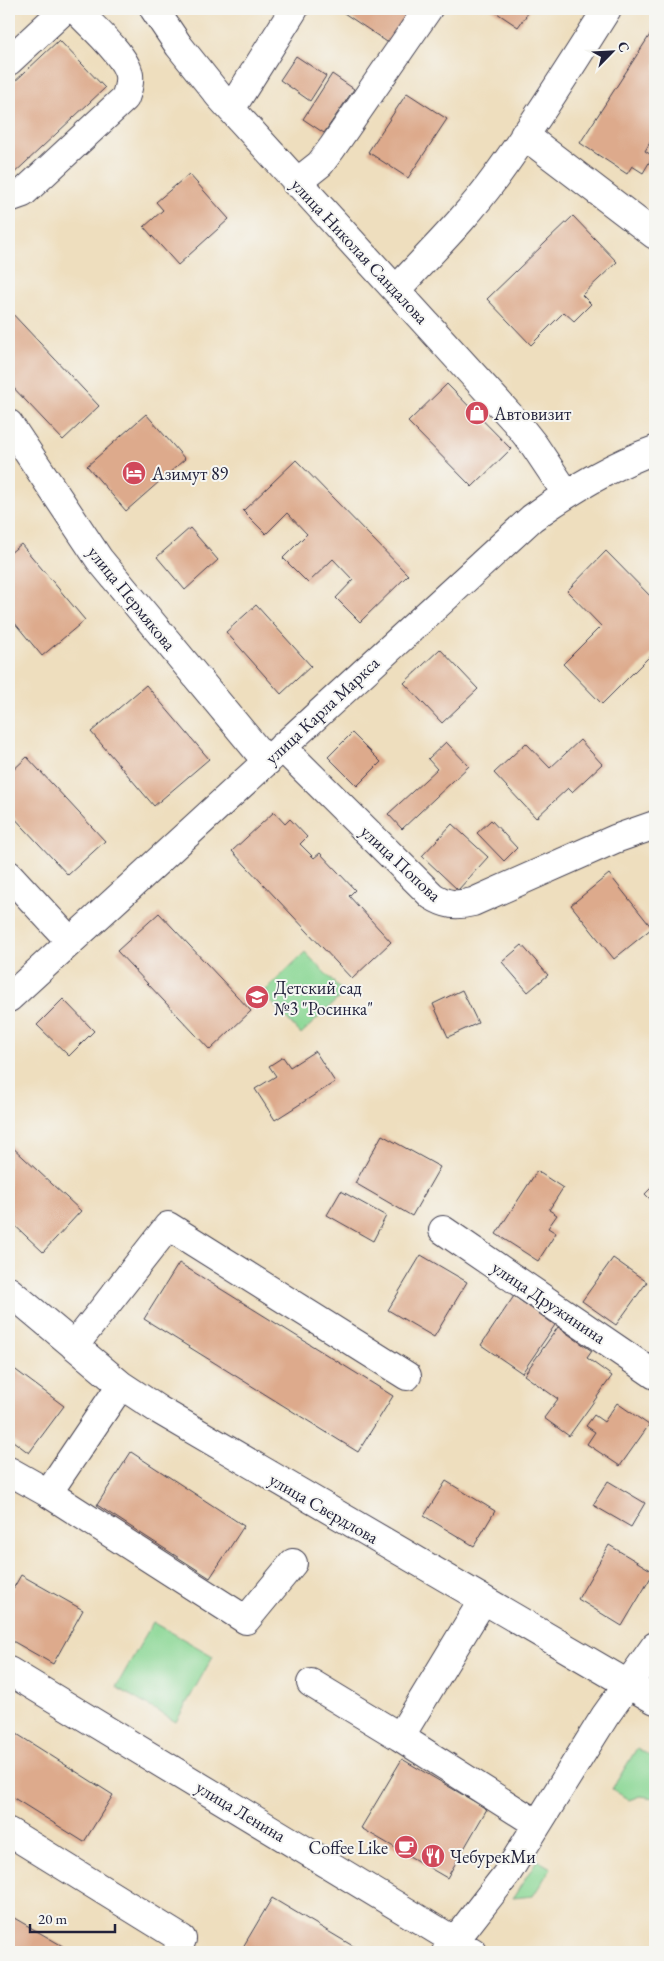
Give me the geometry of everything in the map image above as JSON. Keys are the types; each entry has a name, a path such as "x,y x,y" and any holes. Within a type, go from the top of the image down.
{"street":[{"path":"9,61 65,9"},
{"path":"9,198 22,193 52,166 125,98 129,87 129,74 123,61 75,9"},
{"name":"улица Николая Сандалова","path":"154,9 179,46 231,109 296,183 515,420 566,493"},
{"path":"231,109 294,9"},
{"path":"296,183 320,164 428,9"},
{"path":"396,290 458,223 494,179 607,9"},
{"path":"524,135 655,235"},
{"name":"улица Пермякова","path":"9,424 99,559 274,754"},
{"name":"улица Карла Маркса","path":"9,998 510,538 566,493 598,474 655,450"},
{"name":"улица Попова","path":"274,754 432,896 445,904 460,905 473,902 615,839 655,825"},
{"path":"9,875 70,941"},
{"path":"74,1346 168,1226 407,1376"},
{"name":"улица Дружинина","path":"443,1230 655,1375"},
{"name":"улица Свердлова","path":"9,1291 121,1385 167,1415 655,1700"},
{"path":"48,1493 121,1385"},
{"path":"9,1471 48,1493 246,1620 293,1563"},
{"path":"400,1737 483,1600"},
{"path":"458,1948 628,1683 655,1646"},
{"name":"улица Ленина","path":"9,1671 458,1948"},
{"path":"311,1682 538,1824"},
{"path":"9,1832 182,1938 176,1952"}],"green space":[{"path":"305,952 344,993 301,1034 263,993"},
{"path":"153,1622 213,1656 176,1722 116,1687"},
{"path":"637,1748 655,1759 655,1798 640,1796 629,1800 612,1789"},
{"path":"537,1860 551,1868 533,1896 513,1898"}],"building":[{"path":"338,9 413,9 390,44"},
{"path":"491,9 531,9 518,27"},
{"path":"655,27 655,134 645,151 653,156 643,173 632,166 627,174 580,143"},
{"path":"59,40 105,88 9,178 9,87"},
{"path":"296,56 326,76 310,101 280,80"},
{"path":"332,74 354,89 324,133 303,119"},
{"path":"407,93 447,119 408,178 368,152"},
{"path":"189,174 229,219 178,265 144,227 163,210 156,202"},
{"path":"573,216 617,262 582,295 591,304 574,321 564,312 531,345 487,299"},
{"path":"9,310 99,406 63,440 9,383"},
{"path":"447,384 511,449 472,487 408,422"},
{"path":"146,414 185,459 126,511 87,466"},
{"path":"296,460 408,575 360,622 336,598 353,580 333,559 308,583 283,558 307,534 287,513 266,534 243,511"},
{"path":"190,528 218,560 185,590 157,557"},
{"path":"21,544 85,620 42,656 9,616 9,554"},
{"path":"606,551 655,601 655,651 602,704 563,664 601,626 567,591"},
{"path":"256,605 311,666 281,694 226,632"},
{"path":"440,649 478,689 442,723 404,683"},
{"path":"146,685 209,759 154,806 91,732"},
{"path":"352,733 381,762 357,786 328,757"},
{"path":"580,740 602,764 572,792 568,788 536,818 494,773 526,743 550,768"},
{"path":"446,742 469,766 402,829 388,814 437,769 428,759"},
{"path":"27,757 105,841 68,875 9,812 9,774"},
{"path":"274,812 285,824 290,819 307,837 300,844 314,858 320,853 355,890 349,896 391,942 352,979 232,851"},
{"path":"491,820 517,848 504,861 477,833"},
{"path":"452,824 488,857 458,890 422,856"},
{"path":"609,874 652,928 614,959 571,905"},
{"path":"159,913 251,1011 210,1050 117,951"},
{"path":"522,945 548,975 528,992 502,962"},
{"path":"462,990 478,1023 448,1037 433,1004"},
{"path":"63,999 94,1031 69,1056 37,1025"},
{"path":"315,1051 335,1082 275,1120 255,1089 276,1076 269,1066 283,1057 290,1067"},
{"path":"382,1135 440,1167 412,1216 355,1183"},
{"path":"9,1144 81,1211 43,1252 9,1220"},
{"path":"537,1171 563,1188 549,1210 557,1215 548,1228 556,1233 538,1261 496,1234"},
{"path":"655,1184 655,1204 645,1194"},
{"path":"341,1191 386,1216 373,1241 327,1215"},
{"path":"421,1255 467,1282 434,1337 388,1310"},
{"path":"613,1258 647,1282 616,1325 582,1301"},
{"path":"179,1263 393,1396 358,1452 144,1319"},
{"path":"514,1296 555,1325 522,1373 481,1345"},
{"path":"558,1327 592,1351 587,1358 612,1376 569,1436 544,1418 558,1399 524,1375"},
{"path":"9,1365 64,1406 29,1453 9,1438"},
{"path":"617,1403 649,1425 620,1466 587,1444 595,1432 586,1426 594,1415 604,1422"},
{"path":"131,1452 244,1526 210,1578 97,1505"},
{"path":"446,1481 495,1511 474,1546 424,1516"},
{"path":"608,1481 645,1503 631,1527 593,1505"},
{"path":"609,1545 654,1572 622,1626 578,1599"},
{"path":"21,1575 83,1610 53,1664 9,1639 9,1596"},
{"path":"9,1729 113,1795 84,1842 9,1795"},
{"path":"402,1759 487,1809 447,1878 361,1828"},
{"path":"272,1898 363,1952 240,1952"},
{"path":"9,1915 73,1952 9,1952"}],"place":[{"name":"Автовизит","path":"477,413"},
{"name":"Азимут 89","path":"134,473"},
{"name":"Детский сад №3 \"Росинка\"","path":"257,997"},
{"name":"Coffee Like","path":"406,1847"},
{"name":"ЧебурекМи","path":"433,1856"}]}
